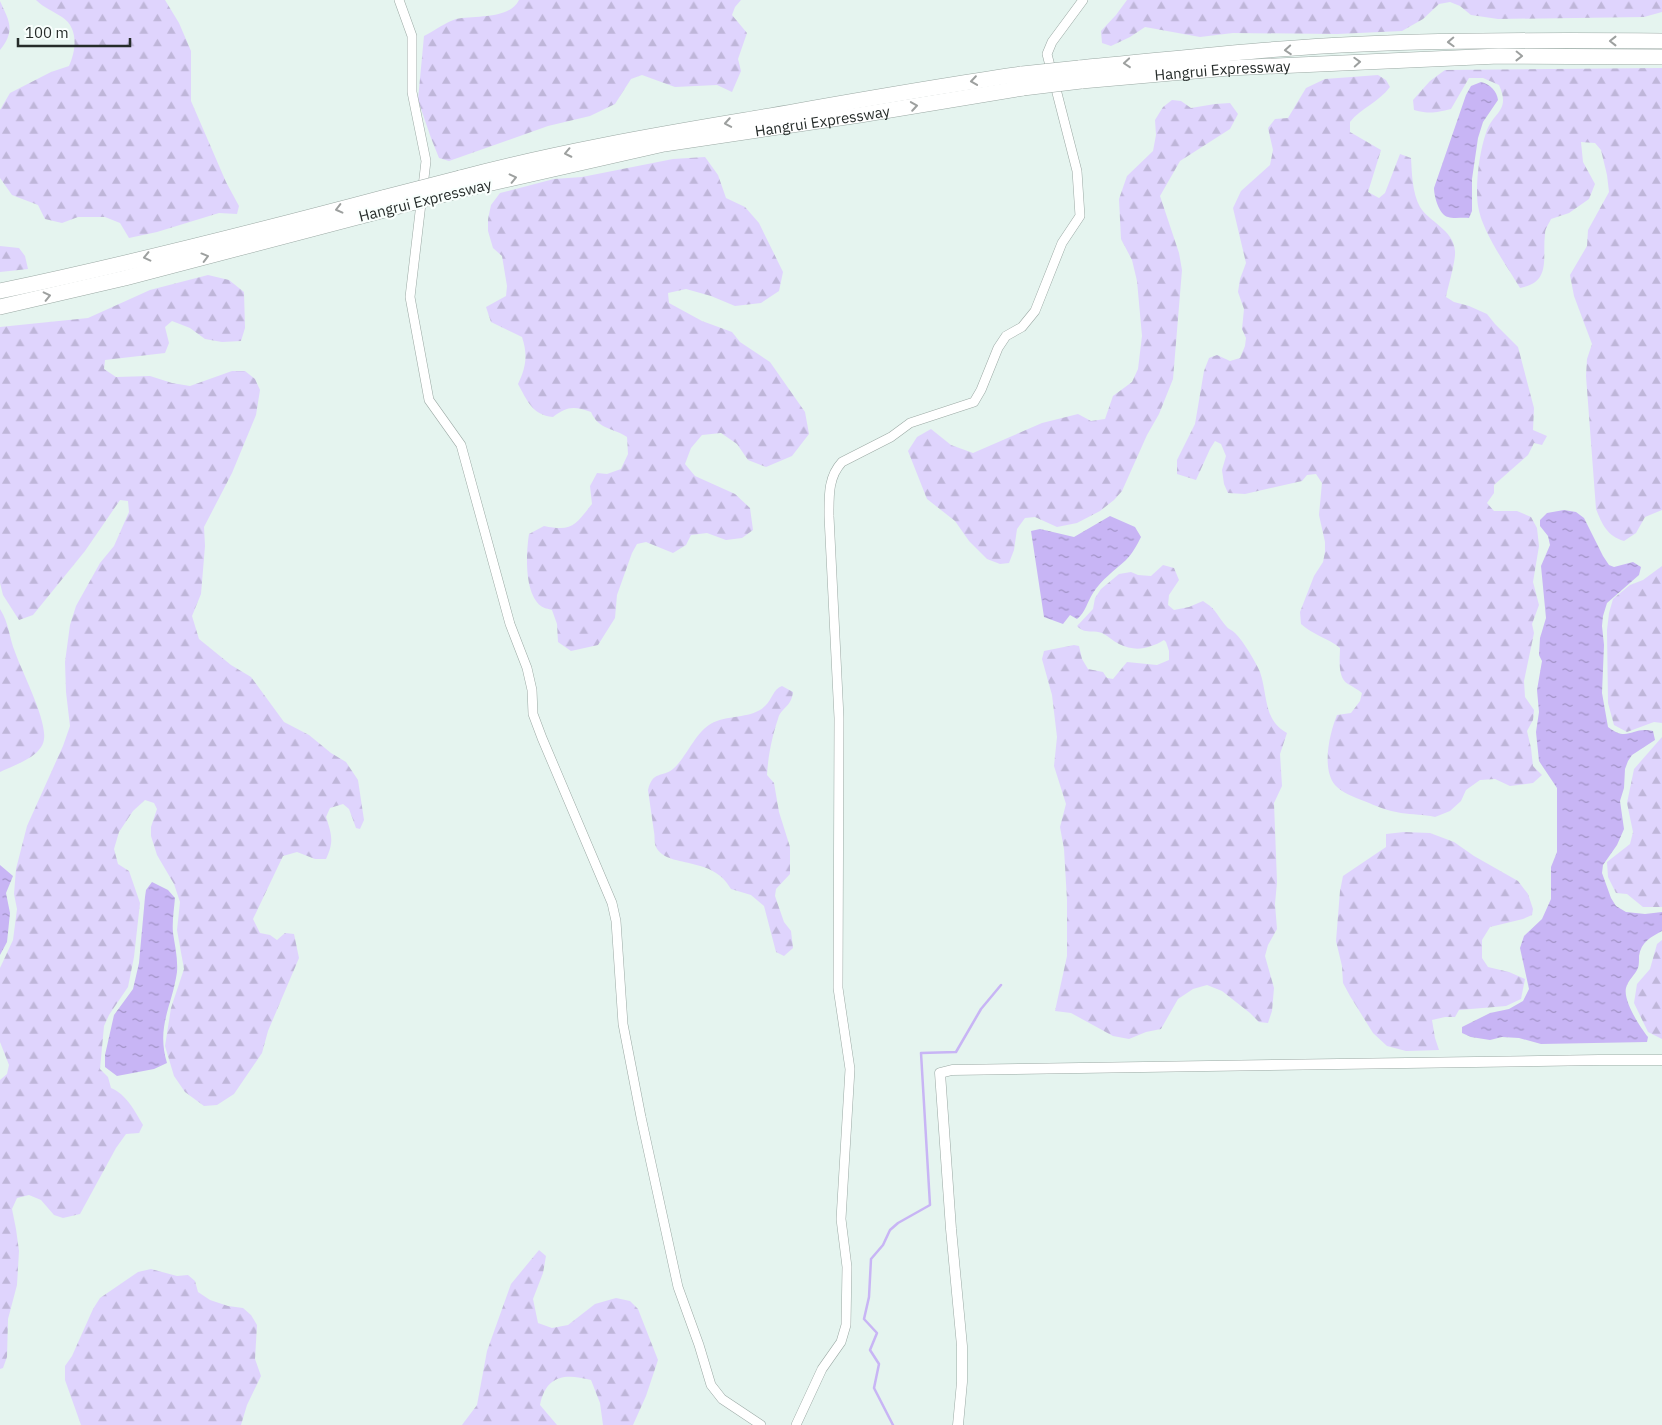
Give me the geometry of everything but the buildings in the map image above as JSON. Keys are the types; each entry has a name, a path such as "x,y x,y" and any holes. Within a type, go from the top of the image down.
{"highway":[{"name":"Hangrui Expressway","path":"0,307 125,278 463,183 664,144 860,115 1023,81 1221,55 1362,44 1496,41 1662,42"},
{"name":"Hangrui Expressway","path":"1080,74 1498,56 1662,57"},
{"name":"Hangrui Expressway","path":"0,290 389,203"}],"street":[{"path":"398,0 412,36 412,92 426,161 410,297 428,400 461,445 510,624 527,668 532,690 533,714 612,902 616,921 623,1024 678,1287 711,1385 722,1398 761,1425"},
{"path":"796,1425 822,1369 841,1342 846,1325 848,1267 841,1219 850,1069 838,988 839,718 829,526 829,488 837,467 842,462 891,437 910,423 974,402 981,390 998,348 1006,336 1022,327 1035,311 1062,243 1080,216 1076,166 1047,54 1052,42 1083,0"},
{"path":"958,1425 962,1382 962,1346 951,1230 940,1073 962,1070 1662,1060"}],"green space":[{"path":"36,0 165,0 179,23 191,51 191,101 226,182 239,206 237,214 219,213 157,232 129,238 120,223 105,217 78,217 62,223 45,219 38,205 12,195 0,178 0,110 10,93 51,72 69,66 74,47 74,33 67,22"},
{"path":"519,0 741,0 735,7 732,15 747,33 738,59 741,71 732,92 717,85 675,87 642,75 631,79 615,104 590,116 548,126 449,161 439,158 418,100 424,36 456,19 491,16 508,11"},
{"path":"1127,0 1662,0 1662,12 1644,17 1498,19 1471,15 1460,6 1450,2 1439,4 1423,19 1402,31 1337,34 1233,33 1200,37 1145,27 1111,46 1102,43 1101,31"},
{"path":"0,1 8,20 9,31 8,37 0,50"},
{"path":"1662,68 1662,510 1645,517 1636,533 1624,541 1609,533 1596,509 1586,376 1587,359 1592,344 1574,296 1570,275 1587,246 1588,230 1609,192 1601,150 1595,143 1581,142 1583,162 1595,184 1589,199 1569,213 1551,219 1545,232 1544,260 1541,275 1530,285 1520,288 1484,227 1477,198 1477,179 1481,150 1489,126 1500,111 1503,101 1499,85 1483,78 1469,78 1451,109 1441,111 1414,110 1413,100 1430,81 1445,70"},
{"path":"1378,75 1386,80 1390,87 1381,97 1350,122 1350,132 1381,150 1368,192 1379,198 1385,193 1400,154 1411,158 1414,189 1420,207 1446,232 1454,244 1454,261 1446,297 1454,302 1487,314 1518,347 1534,408 1533,430 1547,436 1542,445 1534,443 1528,455 1494,485 1494,493 1487,503 1494,511 1517,511 1531,517 1537,528 1539,546 1533,582 1539,605 1532,624 1534,633 1524,681 1525,697 1534,710 1533,720 1527,731 1533,766 1542,775 1533,783 1510,786 1495,779 1480,780 1466,790 1461,801 1450,811 1435,817 1405,814 1378,806 1345,793 1335,785 1331,778 1328,769 1328,750 1334,722 1337,715 1351,713 1360,701 1362,693 1344,681 1342,677 1340,648 1301,624 1300,612 1314,576 1323,562 1325,552 1325,542 1319,515 1322,483 1316,474 1307,475 1302,481 1245,494 1228,493 1224,484 1222,470 1226,456 1221,444 1215,441 1196,480 1177,474 1177,460 1195,424 1204,371 1209,358 1217,355 1230,361 1240,358 1245,346 1246,338 1242,329 1244,309 1238,292 1240,279 1246,263 1233,208 1241,191 1270,165 1273,150 1268,128 1275,119 1288,118 1306,88 1325,79"},
{"path":"1172,100 1181,101 1191,108 1230,103 1238,114 1230,129 1180,161 1160,196 1179,253 1182,270 1173,379 1159,414 1147,435 1122,491 1114,500 1100,511 1077,523 1057,527 1035,517 1025,518 1017,529 1014,550 1009,563 1000,564 987,559 969,541 955,521 927,499 908,451 917,437 931,429 951,445 973,453 1042,423 1078,414 1091,421 1105,419 1113,396 1132,382 1138,369 1142,336 1137,281 1132,260 1121,239 1119,199 1127,176 1153,151 1156,135 1155,120 1163,107"},
{"path":"705,157 718,175 726,198 745,207 759,223 783,272 779,291 761,303 735,306 711,296 686,289 668,293 669,303 702,321 732,332 740,342 770,362 805,412 809,434 792,456 766,467 748,460 737,444 721,433 702,435 691,448 685,464 695,476 735,494 750,508 753,530 742,538 726,540 707,533 691,535 686,545 673,553 646,542 637,544 617,595 615,618 598,645 571,651 558,642 557,624 552,610 541,606 535,600 532,592 527,562 529,534 544,526 561,528 577,522 592,504 590,486 597,473 607,474 621,469 628,454 627,437 602,425 594,418 591,412 585,410 571,408 553,417 546,416 535,410 524,396 518,384 525,361 522,337 491,322 486,307 506,296 507,286 502,256 493,248 488,231 491,205 500,193 554,179 582,177 673,159"},
{"path":"0,246 19,248 25,256 28,269 0,272"},
{"path":"208,275 229,280 244,292 245,328 241,341 222,342 205,339 190,328 172,321 165,327 169,343 165,353 105,360 104,369 116,377 150,376 190,386 232,371 245,371 255,379 260,390 256,415 232,473 204,527 205,546 201,594 192,616 199,639 231,665 251,677 284,722 309,735 331,753 346,762 358,780 364,820 360,829 356,828 349,809 343,804 330,808 326,817 331,834 331,843 326,859 315,859 297,852 283,856 253,919 260,933 270,935 277,940 285,933 294,934 299,958 268,1031 262,1053 234,1094 217,1105 204,1106 185,1092 174,1076 165,1046 171,1008 184,969 177,930 180,902 174,884 157,855 151,836 151,827 157,809 154,803 145,800 133,811 119,832 114,849 118,864 129,871 140,903 134,957 128,987 109,1015 104,1026 100,1069 108,1077 111,1088 126,1099 143,1125 139,1133 126,1134 116,1148 80,1214 63,1218 54,1215 41,1200 29,1195 17,1198 12,1209 19,1251 17,1285 8,1319 7,1357 3,1368 0,1369 0,1080 7,1074 9,1065 0,1042 0,968 13,940 17,909 14,894 16,869 27,826 70,726 65,662 70,625 76,606 100,563 114,546 129,512 128,501 120,500 85,551 33,615 19,620 3,595 0,583 0,327 88,318 150,290"},
{"path":"1163,565 1174,568 1179,580 1169,595 1168,605 1174,610 1189,607 1203,601 1214,610 1227,627 1246,646 1260,672 1270,714 1279,728 1287,733 1280,754 1282,786 1274,803 1277,929 1268,945 1265,956 1274,988 1272,1011 1268,1023 1259,1022 1222,991 1207,985 1193,989 1178,999 1161,1029 1146,1032 1129,1039 1113,1036 1071,1013 1055,1011 1067,956 1067,900 1064,849 1060,827 1066,804 1054,766 1057,737 1052,695 1042,659 1044,651 1074,645 1079,646 1082,659 1088,669 1103,672 1107,678 1113,679 1127,662 1157,665 1169,660 1169,651 1164,640 1153,646 1136,649 1119,644 1102,633 1086,631 1077,626 1093,609 1095,598 1101,589 1119,574 1131,572 1138,575 1151,576"},
{"path":"1662,566 1662,723 1654,722 1627,732 1614,725 1608,703 1607,630 1609,613 1613,599 1630,585 1643,580"},
{"path":"0,609 38,708 42,720 44,739 42,745 33,756 0,772"},
{"path":"782,686 793,692 790,701 779,715 768,761 767,775 774,783 779,812 790,847 790,874 776,889 775,896 784,922 791,931 793,948 784,956 776,952 764,906 751,895 731,889 723,878 713,871 670,858 662,854 656,847 648,790 655,777 669,772 679,763 698,736 710,724 723,719 755,713 767,704 779,687"},
{"path":"1662,737 1662,907 1643,907 1627,894 1616,893 1608,877 1607,862 1630,844 1633,832 1627,803 1634,769"},
{"path":"1404,832 1430,833 1454,842 1474,856 1518,881 1528,894 1533,909 1532,915 1523,919 1490,927 1482,940 1482,958 1488,967 1509,972 1525,979 1521,999 1506,1006 1459,1010 1455,1017 1432,1020 1439,1050 1406,1051 1387,1046 1373,1033 1343,983 1342,966 1336,941 1343,876 1386,847 1386,834"},
{"path":"1662,940 1662,1039 1648,1032 1634,1003 1637,984 1650,969 1657,944"},
{"path":"539,1250 546,1256 543,1273 533,1299 538,1323 552,1328 568,1325 595,1304 616,1298 630,1301 638,1309 658,1360 646,1396 633,1425 603,1425 600,1403 591,1380 565,1377 552,1382 547,1387 540,1405 557,1425 462,1425 477,1405 487,1351 511,1284"},
{"path":"151,1269 177,1276 188,1275 195,1281 198,1292 210,1300 228,1306 243,1308 251,1315 257,1325 255,1359 261,1376 247,1405 241,1425 81,1425 65,1380 65,1366 72,1356 93,1309 100,1298 138,1272"}],"water":[{"path":"1481,82 1492,88 1498,100 1483,122 1478,138 1472,179 1472,211 1469,218 1450,218 1442,213 1436,200 1434,188 1466,95 1471,86"},
{"path":"1564,510 1576,512 1584,518 1609,565 1614,567 1633,562 1641,567 1639,575 1607,603 1602,626 1604,645 1602,693 1608,727 1621,734 1646,730 1653,731 1655,740 1632,755 1628,761 1620,801 1624,829 1617,845 1603,865 1602,873 1616,906 1626,912 1645,914 1662,912 1662,931 1650,938 1642,947 1638,968 1626,988 1627,1000 1637,1021 1648,1037 1647,1042 1541,1044 1519,1038 1502,1037 1490,1040 1471,1037 1462,1033 1462,1027 1490,1013 1509,1009 1523,1001 1529,989 1520,948 1524,936 1542,919 1551,899 1551,867 1557,852 1557,788 1539,761 1536,732 1539,712 1537,690 1542,661 1539,655 1540,638 1546,618 1541,566 1550,545 1548,536 1540,526 1540,520 1547,513"},
{"path":"1110,516 1135,527 1141,537 1132,552 1126,560 1104,579 1077,619 1070,615 1063,624 1044,617 1031,531 1040,529 1074,537"},
{"path":"0,865 13,876 6,893 10,913 7,942 0,955"},
{"path":"152,882 168,890 175,898 173,929 177,972 164,1027 164,1050 167,1063 154,1069 117,1076 105,1067 105,1055 114,1015 133,989 139,963 146,890"}],"waterway":[{"path":"893,1425 874,1388 879,1364 870,1350 877,1333 864,1319 869,1297 871,1259 883,1245 890,1230 898,1223 930,1205 921,1053 956,1052 981,1009 1001,985"}]}
